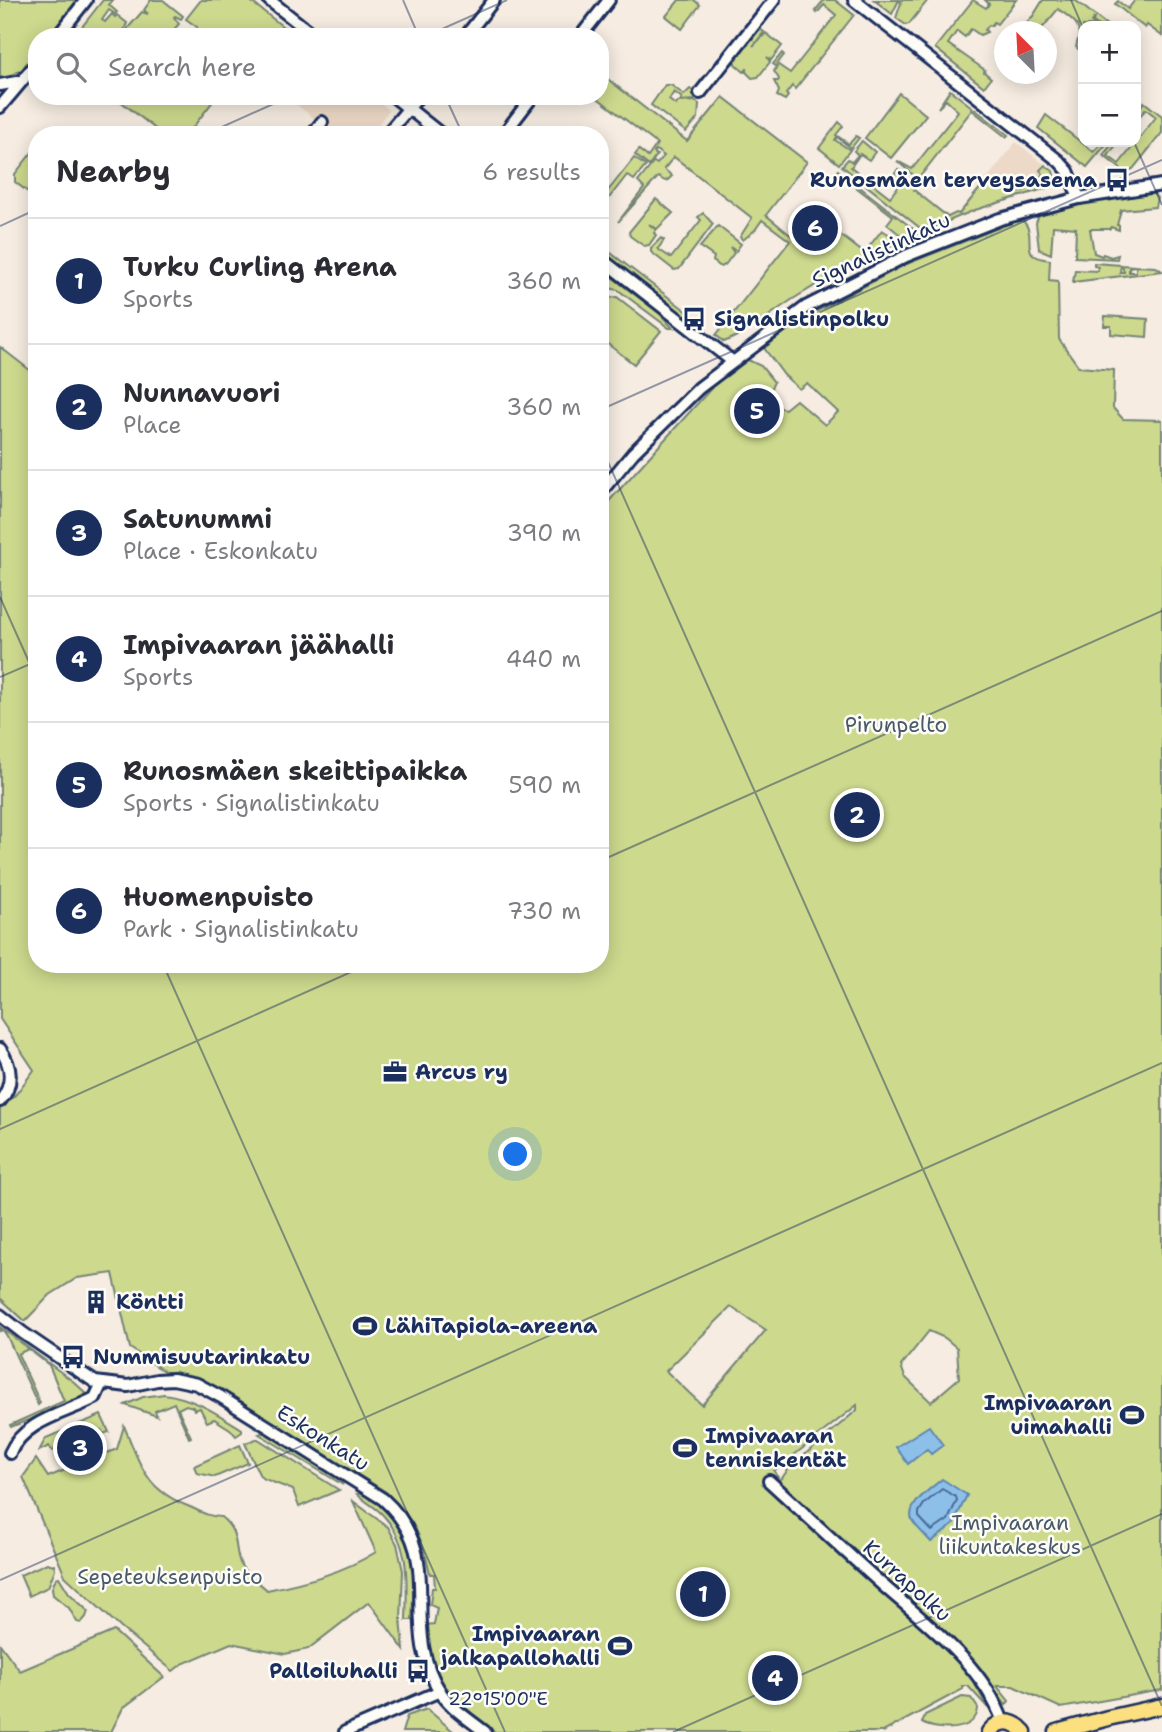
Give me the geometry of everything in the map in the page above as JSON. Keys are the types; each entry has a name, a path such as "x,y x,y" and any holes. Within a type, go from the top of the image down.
{"main road":[{"path":"1057,1732 1162,1706"},
{"path":"989,1732 1003,1722 1013,1723 1024,1732"}],"street":[{"path":"64,28 86,0"},
{"path":"269,0 305,28"},
{"path":"472,28 494,0"},
{"path":"587,28 609,0"},
{"path":"700,93 774,0"},
{"path":"854,0 1059,161 1068,171 1079,198"},
{"path":"0,107 28,73"},
{"path":"0,85 22,80"},
{"path":"404,105 431,126"},
{"path":"393,126 411,105"},
{"path":"510,126 526,105"},
{"path":"319,126 322,122"},
{"name":"Signalistinkatu","path":"609,482 633,453 699,388 806,307 882,268 1000,219 1079,198 1162,186"},
{"path":"609,265 733,361"},
{"path":"0,1101 7,1093 11,1076 1,1051"},
{"path":"0,1315 85,1376 102,1383 96,1398 32,1428 15,1443 10,1453"},
{"name":"Eskonkatu","path":"102,1383 128,1386 165,1379 197,1384 383,1499 403,1521 415,1547 420,1568 419,1622 422,1648 429,1669 440,1691 454,1707 485,1732"},
{"name":"Kurrapolku","path":"769,1481 946,1642 985,1688 1003,1722"},
{"path":"345,1732 440,1691"}],"shaded area":[{"path":"297,105 383,105 389,110 377,126 324,126"},
{"path":"1016,142 1053,171 1054,184 975,210 971,199"}],"green space":[{"path":"0,0 80,0 58,28 28,28 28,65 0,82"},
{"path":"103,0 113,0 109,5 117,12 115,14 109,10 102,20 105,22 112,14 127,23 125,28 81,28"},
{"path":"151,0 163,0 183,16 181,19 174,17 179,24 175,28 128,28 142,12 148,14 144,10"},
{"path":"201,0 249,0 285,28 197,28 186,19"},
{"path":"679,0 694,0 700,5 682,29 666,16"},
{"path":"824,0 835,0 854,15 795,89 792,86 785,100 777,96 779,91 774,81 779,79 774,71 777,67 773,64 782,53 784,55 777,64 790,73 836,15 824,5 817,13 815,11"},
{"path":"874,0 899,0 892,14"},
{"path":"899,0 928,0 906,25 896,18 901,3"},
{"path":"973,0 986,8 989,4 985,0 1016,0 999,21 989,25 985,30 987,32 980,35 971,29 965,37 957,31 948,44 985,70 991,78 984,87 935,48"},
{"path":"1043,0 1075,0 1102,21 1093,21 1094,18 1092,21 1078,21 1078,28 1058,9 1048,21 1028,21"},
{"path":"1135,0 1162,0 1162,36 1147,25 1145,28 1141,21 1136,21 1115,4 1118,1 1128,9"},
{"path":"756,26 764,32 753,46 766,33 782,46 771,60 767,57 770,62 758,77 752,78 746,72 748,68 744,72 735,64 734,56 739,58 734,54 744,41 749,45 745,40"},
{"path":"609,80 687,141 723,97 807,162 766,215 794,238 813,214 864,253 882,230 900,241 832,275 751,328 724,342 716,335 790,241 762,220 743,240 740,237 752,218 674,157 664,169 672,176 665,181 658,177 618,222 644,188 638,182 654,162 657,164 664,156 656,150 654,153 657,155 649,166 635,155 639,150 648,157 657,144 607,105 609,105"},
{"path":"665,85 671,85 684,95 690,89 698,95 695,100 680,101 682,98 674,92 669,100 676,105 678,102 695,101 699,104 698,118 686,132 651,105"},
{"path":"950,90 1008,135 1006,137 972,110 918,179 897,161 912,169 958,111 946,100 938,108"},
{"path":"899,93 926,115 891,158 865,138"},
{"path":"1144,102 1162,116 1162,133 1133,169 1125,172 1103,155 1110,147 1115,147 1108,156 1119,164 1132,147 1141,147 1141,136 1156,117 1146,109 1141,115"},
{"path":"125,105 210,105 194,126 152,126"},
{"path":"1046,115 1078,140 1078,147 1088,147 1094,152 1098,147 1104,147 1087,167 1038,128"},
{"path":"839,122 843,126 836,135 849,144 856,136 859,138 851,148 837,137 835,140 850,150 839,164 819,148"},
{"path":"862,141 875,152 869,160 860,154 851,167 890,197 900,184 892,178 898,169 902,172 900,176 917,185 914,190 948,217 959,214 986,181 998,191 1003,187 1009,191 1020,192 1039,179 1043,174 1040,170 1045,165 1053,171 1055,179 1053,185 1047,188 975,210 924,231 842,166 848,159 852,162 858,155 854,151"},
{"path":"28,157 28,192 15,182 15,174"},
{"path":"634,158 646,166 634,180 627,175 609,198 609,190"},
{"path":"838,170 917,234 904,238 887,224 893,216 843,177 835,187 828,182"},
{"path":"1152,192 1157,198 1155,207 1121,210 1117,225 1119,230 1111,227 1090,229 1094,253 1111,257 1118,255 1117,259 1075,257 1076,228 1053,226 1051,254 1039,249 1036,223 1040,213"},
{"path":"656,199 673,213 657,229 649,224 656,230 656,235 649,245 644,246 630,236 629,232"},
{"path":"703,213 713,224 679,269 674,270 651,252 651,248 661,238 664,240 658,249 671,258 701,220 698,217"},
{"path":"1021,219 1027,225 1030,250 1039,258 1050,260 1049,280 1058,281 1059,339 1079,367 1114,370 1113,408 1123,419 1162,420 1162,1690 1061,1708 1013,1686 997,1686 1009,1701 1006,1705 991,1686 976,1686 988,1708 968,1686 962,1686 963,1689 883,1732 495,1732 456,1698 439,1675 428,1645 426,1625 434,1624 437,1608 430,1605 432,1588 435,1588 434,1574 430,1574 416,1529 386,1492 214,1386 197,1377 165,1372 130,1348 113,1273 77,1278 50,1295 25,1321 0,1298 0,1109 16,1094 34,1070 0,1019 0,347 28,369 28,973 609,973 609,501 716,383 746,359 761,366 774,382 767,397 761,392 737,413 751,430 777,407 785,409 796,400 825,425 838,412 807,383 799,389 784,375 764,348 804,318 904,265","holes":["731,1307 766,1330 702,1405 666,1371","929,1331 945,1338 957,1348 959,1378 931,1402 905,1377 901,1366","857,1405 857,1410 789,1468 780,1481 774,1471"]},
{"path":"718,226 741,244 736,251 730,247 734,253 721,267 713,261 714,257 700,247"},
{"path":"609,252 693,316 690,319 609,259"},
{"path":"1094,263 1121,265 1120,272 1124,272 1122,265 1135,266 1129,267 1129,272 1136,272 1136,266 1156,267 1162,271 1073,282 1075,270 1098,271"},
{"path":"609,275 660,314 673,328 669,328 618,290 609,288"},
{"path":"617,297 661,331 634,364 609,345 609,298"},
{"path":"1105,316 1148,319 1147,337 1111,334 1111,326 1104,326"},
{"path":"760,394 774,410 753,427 740,412"},
{"path":"0,1327 89,1396 11,1427 10,1425 64,1401 49,1365 28,1349 18,1354 40,1403 38,1405 7,1336 3,1330 0,1331"},
{"path":"164,1394 204,1407 242,1429 242,1432 236,1436 214,1419 207,1422 200,1408 194,1410 186,1405 178,1409 191,1437 189,1438 174,1403 155,1411 157,1416 125,1405 143,1397"},
{"path":"101,1415 109,1432 103,1434 101,1430 52,1451 49,1446 39,1451 46,1438"},
{"name":"Sepeteuksenpuisto","path":"124,1426 141,1465 154,1485 175,1500 206,1514 221,1517 228,1523 242,1567 267,1590 323,1576 376,1552 353,1501 388,1527 397,1544 403,1571 401,1619 404,1650 369,1602 308,1649 285,1654 231,1643 182,1664 173,1671 65,1576 23,1477 36,1459 48,1477 117,1449"},
{"path":"264,1432 338,1477 343,1485 259,1434"},
{"path":"256,1439 339,1490 299,1507 293,1490 262,1478 259,1474 245,1443"},
{"path":"240,1445 248,1463 215,1477 197,1473 194,1466"},
{"path":"357,1494 368,1496 391,1513 407,1540 413,1571 412,1620 406,1620 405,1564 399,1539 383,1515"},
{"path":"47,1563 54,1565 55,1569 48,1587 29,1596 20,1575"},
{"path":"59,1577 69,1593 88,1611 81,1623 77,1622 69,1608 53,1595 52,1588"},
{"path":"114,1631 164,1677 123,1708 111,1732 0,1732 0,1644 20,1671"},
{"path":"962,1697 971,1698 978,1708 971,1722 947,1729 922,1723 925,1715"},
{"path":"427,1709 454,1732 402,1732 407,1716"}],"water":[{"path":"929,1426 943,1445 931,1454 927,1449 908,1464 896,1447"},
{"path":"942,1479 967,1495 953,1525 931,1542 914,1523 911,1514 916,1502"}],"place":[{"name":"Runosmäen terveysasema","path":"1117,180"},
{"name":"Huomenpuisto","path":"815,228"},
{"name":"Signalistinpolku","path":"694,319"},
{"name":"Runosmäen skeittipaikka","path":"757,411"},
{"name":"Nunnavuori","path":"857,815"},
{"name":"Arcus ry","path":"395,1072"},
{"name":"Köntti","path":"96,1302"},
{"name":"LähiTapiola-areena","path":"365,1326"},
{"name":"Nummisuutarinkatu","path":"73,1357"},
{"name":"Impivaaran uimahalli","path":"1132,1415"},
{"name":"Satunummi","path":"80,1448"},
{"name":"Impivaaran tenniskentät","path":"685,1448"},
{"name":"Turku Curling Arena","path":"703,1594"},
{"name":"Impivaaran jalkapallohalli","path":"620,1646"},
{"name":"Palloiluhalli","path":"418,1671"},
{"name":"Impivaaran jäähalli","path":"775,1678"}],"park label":[{"name":"Pirunpelto","path":"896,725"},
{"name":"Impivaaran liikuntakeskus","path":"1010,1535"}]}
